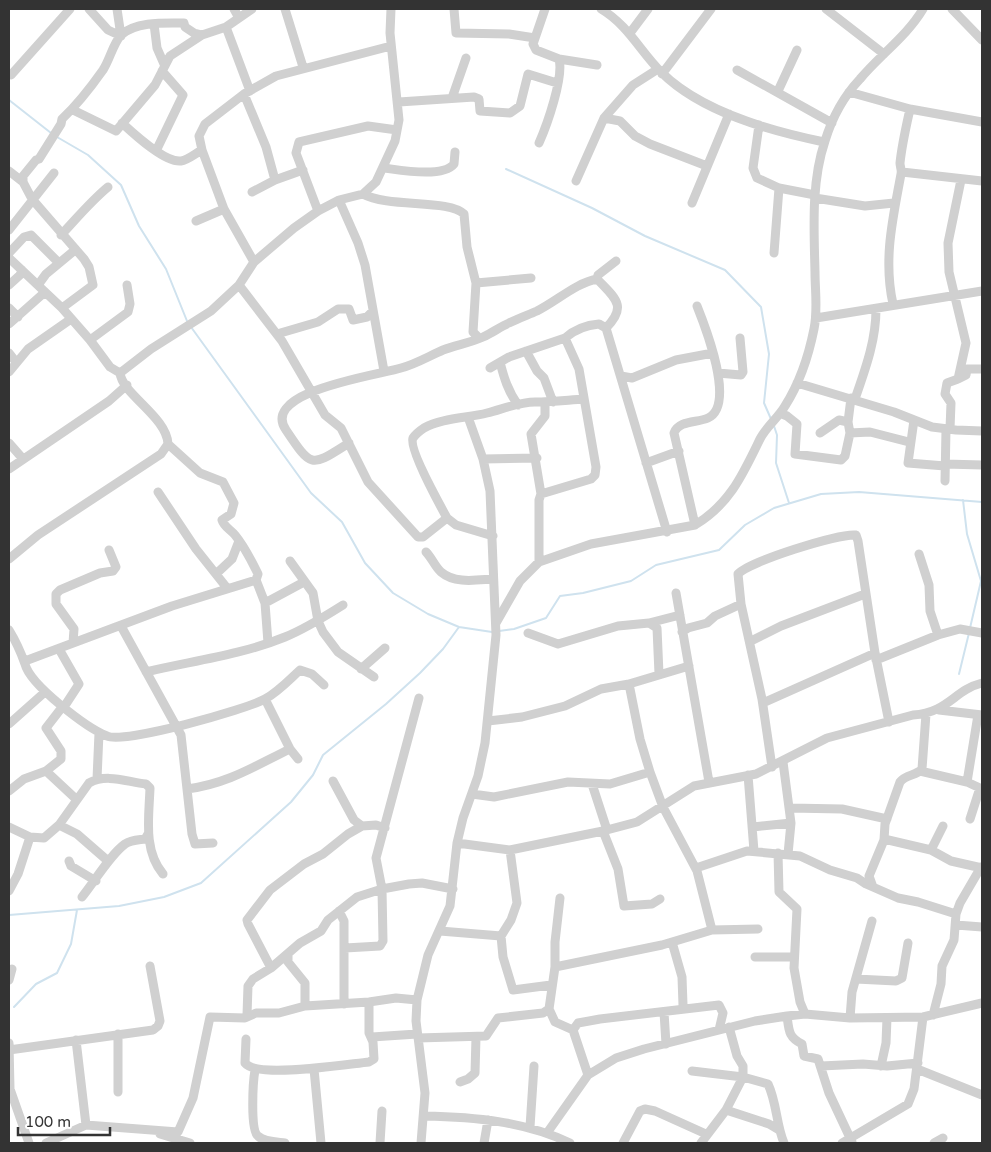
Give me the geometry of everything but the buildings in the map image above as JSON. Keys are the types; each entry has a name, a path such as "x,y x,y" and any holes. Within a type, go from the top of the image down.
{"street":[{"path":"11,75 70,9"},
{"path":"89,9 108,30 121,36"},
{"path":"117,9 121,36"},
{"path":"234,9 240,18"},
{"path":"73,110 116,131 156,85 170,56 202,35 226,27 252,9"},
{"path":"285,9 303,67"},
{"path":"120,373 151,349 191,325 239,285 254,262 272,245 318,211 339,200 363,194 376,182 384,168 397,130 399,102 391,46 391,9"},
{"path":"454,9 456,33 509,34 535,38"},
{"path":"545,9 533,44 536,50 559,59 597,65"},
{"path":"601,9 630,33 660,71 677,87 728,114 759,125 824,142"},
{"path":"630,33 648,9"},
{"path":"576,181 604,118 633,85 660,71 710,9"},
{"path":"826,9 884,54"},
{"path":"496,623 520,581 539,562 591,544 667,532 695,525 708,517 729,498 744,474 761,437 780,413 797,383 811,344 816,318 815,197 824,142 849,92 923,9"},
{"path":"952,9 982,40"},
{"path":"21,179 36,160 40,159 61,124 62,119 73,110 104,69 121,36 131,30 154,24 184,23 185,27 194,33 202,35"},
{"path":"154,24 156,48 163,68 183,95 156,150"},
{"path":"226,27 276,180"},
{"path":"254,262 224,209 202,150 199,136 205,124 247,92 276,76 303,67 391,46"},
{"path":"778,92 797,50"},
{"path":"452,98 466,58"},
{"path":"539,143 547,125 561,67 559,59"},
{"path":"737,70 832,123"},
{"path":"399,102 446,101 452,98 474,97 479,99 480,111 510,113 520,106 528,74 557,82"},
{"path":"849,92 910,109 982,122"},
{"path":"893,304 888,283 888,250 894,203 902,172 900,166 910,109"},
{"path":"692,203 728,114"},
{"path":"604,118 620,121 635,136 650,144 707,166"},
{"path":"122,123 156,150 177,161 184,160 202,150"},
{"path":"759,125 753,168 759,180 779,188 815,197 864,206 894,203"},
{"path":"318,211 296,153 299,142 368,126 397,130"},
{"path":"384,168 406,171 444,172 454,164 454,152"},
{"path":"252,192 302,170"},
{"path":"9,171 21,179 32,199 90,267 93,285 62,308"},
{"path":"902,172 982,181"},
{"path":"9,230 54,173"},
{"path":"958,379 966,349 956,294 949,272 948,243 961,180"},
{"path":"61,235 91,205 94,199 108,187"},
{"path":"774,253 779,188"},
{"path":"363,194 379,200 460,210 464,214 467,248 476,283 473,332 479,338"},
{"path":"339,200 358,243 365,265 384,371"},
{"path":"196,221 224,209"},
{"path":"9,253 24,237 31,235 59,263"},
{"path":"9,324 18,317 41,289 59,263 75,250"},
{"path":"349,443 320,462 313,462 306,458 281,424 281,417 289,404 313,390 384,371 400,369 444,350 479,338 536,312 586,281 597,278 598,275 616,261"},
{"path":"11,263 22,270 62,308 90,340 110,367 120,373 127,385 166,433 168,444 200,473 217,479 230,491 234,503 233,508 231,514 222,520 239,542 258,574 256,580 265,603 268,643"},
{"path":"9,285 20,275 22,270"},
{"path":"476,283 531,278"},
{"path":"597,278 611,292 618,304 618,314 606,328"},
{"path":"90,340 128,312 130,304 127,285"},
{"path":"239,285 277,334 313,390 325,415 340,428 368,482 418,537 423,537 447,518"},
{"path":"816,318 876,309 893,304 934,301 956,294 982,291"},
{"path":"695,525 674,433 676,428 682,424 707,418 717,408 718,373 697,306"},
{"path":"9,308 18,317"},
{"path":"277,334 318,322 338,309 349,309 353,320 367,317 372,312"},
{"path":"780,413 796,424 794,454 841,460 845,456 850,433 848,422 853,399 869,359 876,326 876,309"},
{"path":"9,372 28,349 71,319"},
{"path":"490,368 526,351 564,338 571,332 599,324 606,328 667,532"},
{"path":"541,494 591,479 595,475 596,467 579,369 564,338"},
{"path":"718,373 741,375 740,338"},
{"path":"526,351 537,371 544,378 549,403 545,416 531,434 537,458 541,494 539,500 539,562"},
{"path":"9,353 16,362"},
{"path":"621,376 632,378 676,360 713,353"},
{"path":"500,362 505,381 518,405"},
{"path":"945,481 951,403 945,394 945,389 947,383 966,375 968,369 982,369"},
{"path":"797,383 853,399 932,427 982,430"},
{"path":"9,469 109,401 127,385"},
{"path":"493,536 456,525 447,518 431,489 412,441 424,428 468,417 536,402 549,403 584,399"},
{"path":"421,1143 425,1093 417,1036 417,1000 428,955 450,906 457,843 483,755 496,635 493,605 493,536 490,491 483,459 468,417"},
{"path":"820,433 839,420 848,422"},
{"path":"914,420 909,442 908,463 982,465"},
{"path":"850,433 870,432 909,442"},
{"path":"9,443 23,459"},
{"path":"9,559 38,535 161,454 168,444"},
{"path":"646,463 679,451"},
{"path":"483,459 537,458"},
{"path":"158,492 227,588"},
{"path":"772,767 763,702 751,641 741,604 738,574 742,569 817,542 851,535 856,536 889,722"},
{"path":"216,574 232,559 239,542"},
{"path":"73,643 74,629 56,604 56,594 60,590 100,573 113,571 116,567 108,550"},
{"path":"426,552 440,571 448,576 460,580 493,579"},
{"path":"919,554 929,585 930,611 938,635"},
{"path":"290,561 313,593 318,621 338,652 374,677"},
{"path":"25,661 172,606 256,580"},
{"path":"265,603 304,582"},
{"path":"676,593 709,782"},
{"path":"751,641 781,626 865,594"},
{"path":"682,632 688,628 707,624 716,616 741,604"},
{"path":"146,672 229,654 268,643 318,621 343,605"},
{"path":"528,633 558,644 618,626 649,623 680,615"},
{"path":"649,623 657,628 659,674"},
{"path":"121,626 177,725 184,747 192,834 195,844 213,843"},
{"path":"763,702 876,656 938,635 960,629 982,633"},
{"path":"10,637 22,650 24,664 45,692 99,733 110,738 126,738 265,700 288,683 300,670 312,674 324,685"},
{"path":"361,669 385,648"},
{"path":"9,791 24,779 46,771 63,756 46,728 79,684 59,649"},
{"path":"488,721 522,717 565,706 601,690 629,684 689,666"},
{"path":"457,843 510,850 605,831 637,822 694,786 748,775 772,767 827,738 939,710 974,685 982,683"},
{"path":"629,684 640,739 650,772 663,806 696,868 712,930"},
{"path":"9,724 45,692"},
{"path":"345,948 380,946 382,944 382,889 376,858 419,698"},
{"path":"265,700 290,749 298,759"},
{"path":"939,710 980,715 967,782"},
{"path":"920,771 926,714"},
{"path":"97,779 99,733"},
{"path":"187,789 223,781 256,768 290,749"},
{"path":"784,762 791,823 788,854"},
{"path":"46,771 76,799"},
{"path":"865,878 884,839 887,818 903,777 920,771 967,782 981,788 970,819"},
{"path":"472,794 494,798 568,782 592,784 626,781 650,772"},
{"path":"748,775 754,851"},
{"path":"9,827 30,837 44,838 59,825 89,783 97,779 108,777 149,785 148,834 151,857 162,874"},
{"path":"333,782 351,814 362,826"},
{"path":"592,784 618,869 624,906 652,904 660,899"},
{"path":"790,808 842,809 887,818"},
{"path":"753,827 791,823"},
{"path":"59,825 77,834 108,861"},
{"path":"271,968 247,920 270,890 304,864 323,854 362,826 376,825 385,828"},
{"path":"931,850 943,826"},
{"path":"82,897 96,881 108,861 126,844 145,840 148,834"},
{"path":"10,891 18,874 30,837"},
{"path":"884,839 931,850 951,861 981,867 960,903 956,914 954,940 942,966 941,984 934,1015"},
{"path":"510,850 517,904 511,920 501,936 502,957 513,990 552,985"},
{"path":"696,868 721,858 754,851 800,856 830,870 865,878 873,887 898,898 956,914"},
{"path":"778,853 779,892 797,909 794,957 800,1002 805,1014"},
{"path":"68,861 71,866 96,881"},
{"path":"247,1015 250,982 288,955 300,943 321,931 328,920 357,897 382,889 422,883 453,889"},
{"path":"372,1037 476,1037 489,1033 494,1021 498,1018 544,1013 549,1009 552,1002 555,942 560,898"},
{"path":"339,911 344,921 344,1004"},
{"path":"850,1018 852,992 872,921"},
{"path":"956,925 982,927"},
{"path":"555,967 672,942 712,930 758,929"},
{"path":"440,931 501,936"},
{"path":"672,942 682,977 682,1005 685,1008"},
{"path":"856,979 896,981 902,978 908,943"},
{"path":"288,955 288,962 305,983 305,1006"},
{"path":"755,957 794,957"},
{"path":"9,1050 153,1030 160,1021 150,966"},
{"path":"9,980 12,969"},
{"path":"48,1143 86,1125 178,1132 193,1098 210,1016 245,1018 247,1015 279,1012 305,1006 369,1002 396,998 417,1000"},
{"path":"246,1039 245,1063 255,1070 314,1069 373,1061 372,1037 369,1033 369,1002"},
{"path":"546,1133 588,1075 616,1058 729,1027 788,1016 805,1014 850,1018 923,1017 982,1003"},
{"path":"573,1030 578,1023 600,1019 718,1005 723,1013 719,1030"},
{"path":"549,1009 555,1022 573,1030 588,1075"},
{"path":"664,1012 666,1044"},
{"path":"788,1016 789,1033 792,1039 802,1044 804,1056 818,1059 829,1093 852,1141"},
{"path":"842,1143 852,1141 908,1104 914,1089 923,1017"},
{"path":"881,1066 886,1043 887,1018"},
{"path":"701,1143 726,1110 743,1077 743,1066 737,1056 729,1027"},
{"path":"118,1034 118,1092"},
{"path":"460,1082 468,1079 474,1073 476,1037"},
{"path":"76,1040 86,1125"},
{"path":"9,1042 10,1089 29,1143"},
{"path":"821,1066 863,1064 917,1066 982,1095"},
{"path":"530,1128 534,1066"},
{"path":"314,1069 321,1143"},
{"path":"255,1070 252,1092 254,1132 259,1138 285,1143"},
{"path":"692,1071 743,1077 768,1084 775,1104 779,1130 784,1143"},
{"path":"624,1143 640,1111 645,1109 656,1111 706,1134"},
{"path":"726,1110 769,1124 779,1130"},
{"path":"380,1143 382,1111"},
{"path":"424,1116 488,1120 530,1128 570,1143"},
{"path":"484,1143 488,1120"},
{"path":"156,1131 178,1141 190,1143"},
{"path":"934,1143 943,1138"}],"waterway":[{"path":"9,100 51,133"},
{"path":"57,137 88,155 121,185 139,226 166,269 187,321"},
{"path":"506,169 592,208 645,236 725,270 761,307 769,354 764,403 771,419"},
{"path":"191,327 311,493 342,522 365,563 393,593 428,614 459,627 492,632"},
{"path":"774,426 777,435 776,463 789,503"},
{"path":"499,631 514,629 546,618 560,596 583,593 631,581 656,565 719,550 745,525 774,508 821,494 859,492 982,502"},
{"path":"963,500 967,534 981,581 970,628"},
{"path":"9,915 119,906 164,897 201,883 291,802 313,775 323,755 386,704 420,673 443,649 459,627"},
{"path":"959,674 969,633"},
{"path":"14,1007 36,984 57,973 71,944 77,910"}]}
